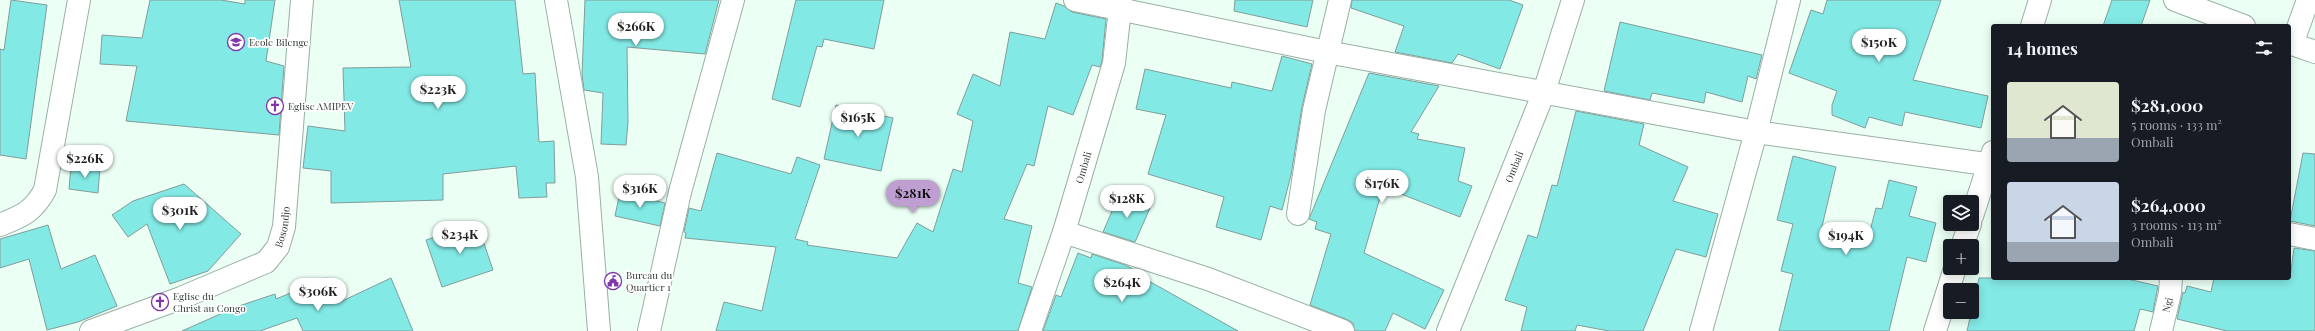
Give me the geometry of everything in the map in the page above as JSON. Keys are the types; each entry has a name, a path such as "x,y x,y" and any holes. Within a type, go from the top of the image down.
{"street":[{"path":"0,225 26,214 38,204 44,190 79,0"},
{"name":"Bosondjo","path":"91,331 181,298 266,262 278,247 284,227 302,0"},
{"path":"556,0 587,177 599,331"},
{"path":"649,331 680,192 733,0"},
{"path":"1075,0 1120,5 1327,52 1756,132 1991,160"},
{"path":"1298,214 1314,110 1340,0"},
{"name":"Ombali","path":"1448,331 1544,92 1573,0"},
{"path":"1701,331 1756,132 1789,0"},
{"path":"2033,24 2040,0"},
{"path":"2175,0 2235,24"},
{"path":"2308,0 2291,43 2315,52"},
{"name":"Ombali","path":"1030,331 1064,232 1114,63 1120,5"},
{"path":"1979,196 1991,163"},
{"path":"1064,232 1208,279 1343,331"},
{"path":"2291,234 2315,239"},
{"path":"1934,331 1953,275"},
{"name":"Ngi","path":"2161,331 2170,293 2171,280"}],"building":[{"path":"11,0 47,5 26,159 0,155 0,49 4,50"},
{"path":"150,0 221,0 245,4 245,0 275,0 266,61 284,66 279,135 126,121 137,66 100,64 102,35 142,38"},
{"path":"399,0 515,0 523,74 535,73 539,142 554,141 555,183 546,183 547,197 519,198 516,166 443,174 443,200 331,203 331,171 303,168 308,126 345,131 343,68 411,67"},
{"path":"585,0 719,0 705,54 627,47 628,122 626,145 601,144 603,93 584,90 582,74"},
{"path":"796,0 884,0 874,49 824,39 822,47 817,46 800,107 772,99"},
{"path":"1235,0 1313,0 1307,27 1234,11"},
{"path":"1352,0 1509,0 1523,5 1500,69 1458,54 1452,63 1395,52 1404,26 1351,8"},
{"path":"1827,0 1941,0 1913,80 1988,96 1981,128 1905,112 1902,126 1869,117 1865,128 1832,115 1832,105 1837,91 1789,73 1811,10 1823,14"},
{"path":"2112,0 2150,0 2142,24 2104,24"},
{"path":"1056,3 1064,6 1072,12 1106,19 1102,61 1100,67 1092,65 1073,115 1048,106 1034,166 1027,164 1004,219 1032,226 1018,283 1032,287 1018,331 716,331 724,302 762,311 776,247 685,238 686,233 684,232 689,208 701,211 717,153 791,174 797,157 820,165 795,239 808,242 807,245 897,258 917,223 933,232 953,169 962,172 973,121 957,114 973,74 1000,86 1010,32 1045,39"},
{"path":"1620,22 1762,55 1756,79 1748,76 1742,102 1706,92 1704,103 1652,93 1650,100 1604,91"},
{"path":"1282,56 1312,64 1302,107 1291,175 1282,210 1270,206 1261,240 1216,227 1224,197 1148,174 1166,115 1136,109 1145,69 1231,88 1232,82 1272,91"},
{"path":"1369,73 1439,86 1411,132 1419,134 1417,139 1465,148 1458,181 1472,186 1460,217 1383,187 1364,253 1444,290 1425,329 1393,313 1385,331 1355,331 1353,323 1348,320 1310,305 1331,234 1315,229 1317,222 1309,219"},
{"path":"836,105 893,118 881,171 824,159"},
{"path":"1576,111 1644,124 1639,145 1688,167 1673,201 1718,214 1706,257 1676,249 1643,331 1609,331 1577,325 1575,331 1521,331 1527,307 1505,300 1528,235 1537,238 1552,185 1557,186"},
{"path":"2303,153 2315,154 2315,226 2291,221"},
{"path":"1793,156 1836,167 1820,235 1866,246 1876,208 1882,209 1889,180 1917,187 1909,216 1936,223 1926,262 1907,257 1889,331 1779,331 1793,274 1781,271 1793,224 1777,220"},
{"path":"71,165 100,167 98,193 69,189"},
{"path":"184,184 241,234 208,271 170,284 147,224 128,237 112,215 133,201"},
{"path":"620,192 665,203 660,226 615,216"},
{"path":"1119,195 1150,208 1135,242 1103,232"},
{"path":"477,223 493,270 442,287 426,240"},
{"path":"48,225 61,269 95,255 117,306 78,322 47,330 29,259 0,268 0,239"},
{"path":"2294,248 2315,251 2315,331 2227,331 2177,319 2183,292 2185,293 2187,286 2211,292 2214,280 2291,280"},
{"path":"1078,253 1091,258 1092,254 1125,265 1148,277 1147,280 1238,331 1043,331 1056,295 1061,297"},
{"path":"327,278 338,303 391,278 413,331 303,331 297,318 260,331 182,331 236,307 275,294 276,299"},
{"path":"1979,278 1991,278 1991,280 2132,280 2158,286 2153,312 2140,309 2134,331 1967,331 1970,319 1979,319"}],"place":[{"name":"Ecole Bilenge","path":"236,42"},
{"name":"Eglise AMIPEV","path":"275,106"},
{"name":"Bureau du Quartier 1","path":"613,281"},
{"name":"Eglise du Christ au Congo","path":"160,302"}]}
